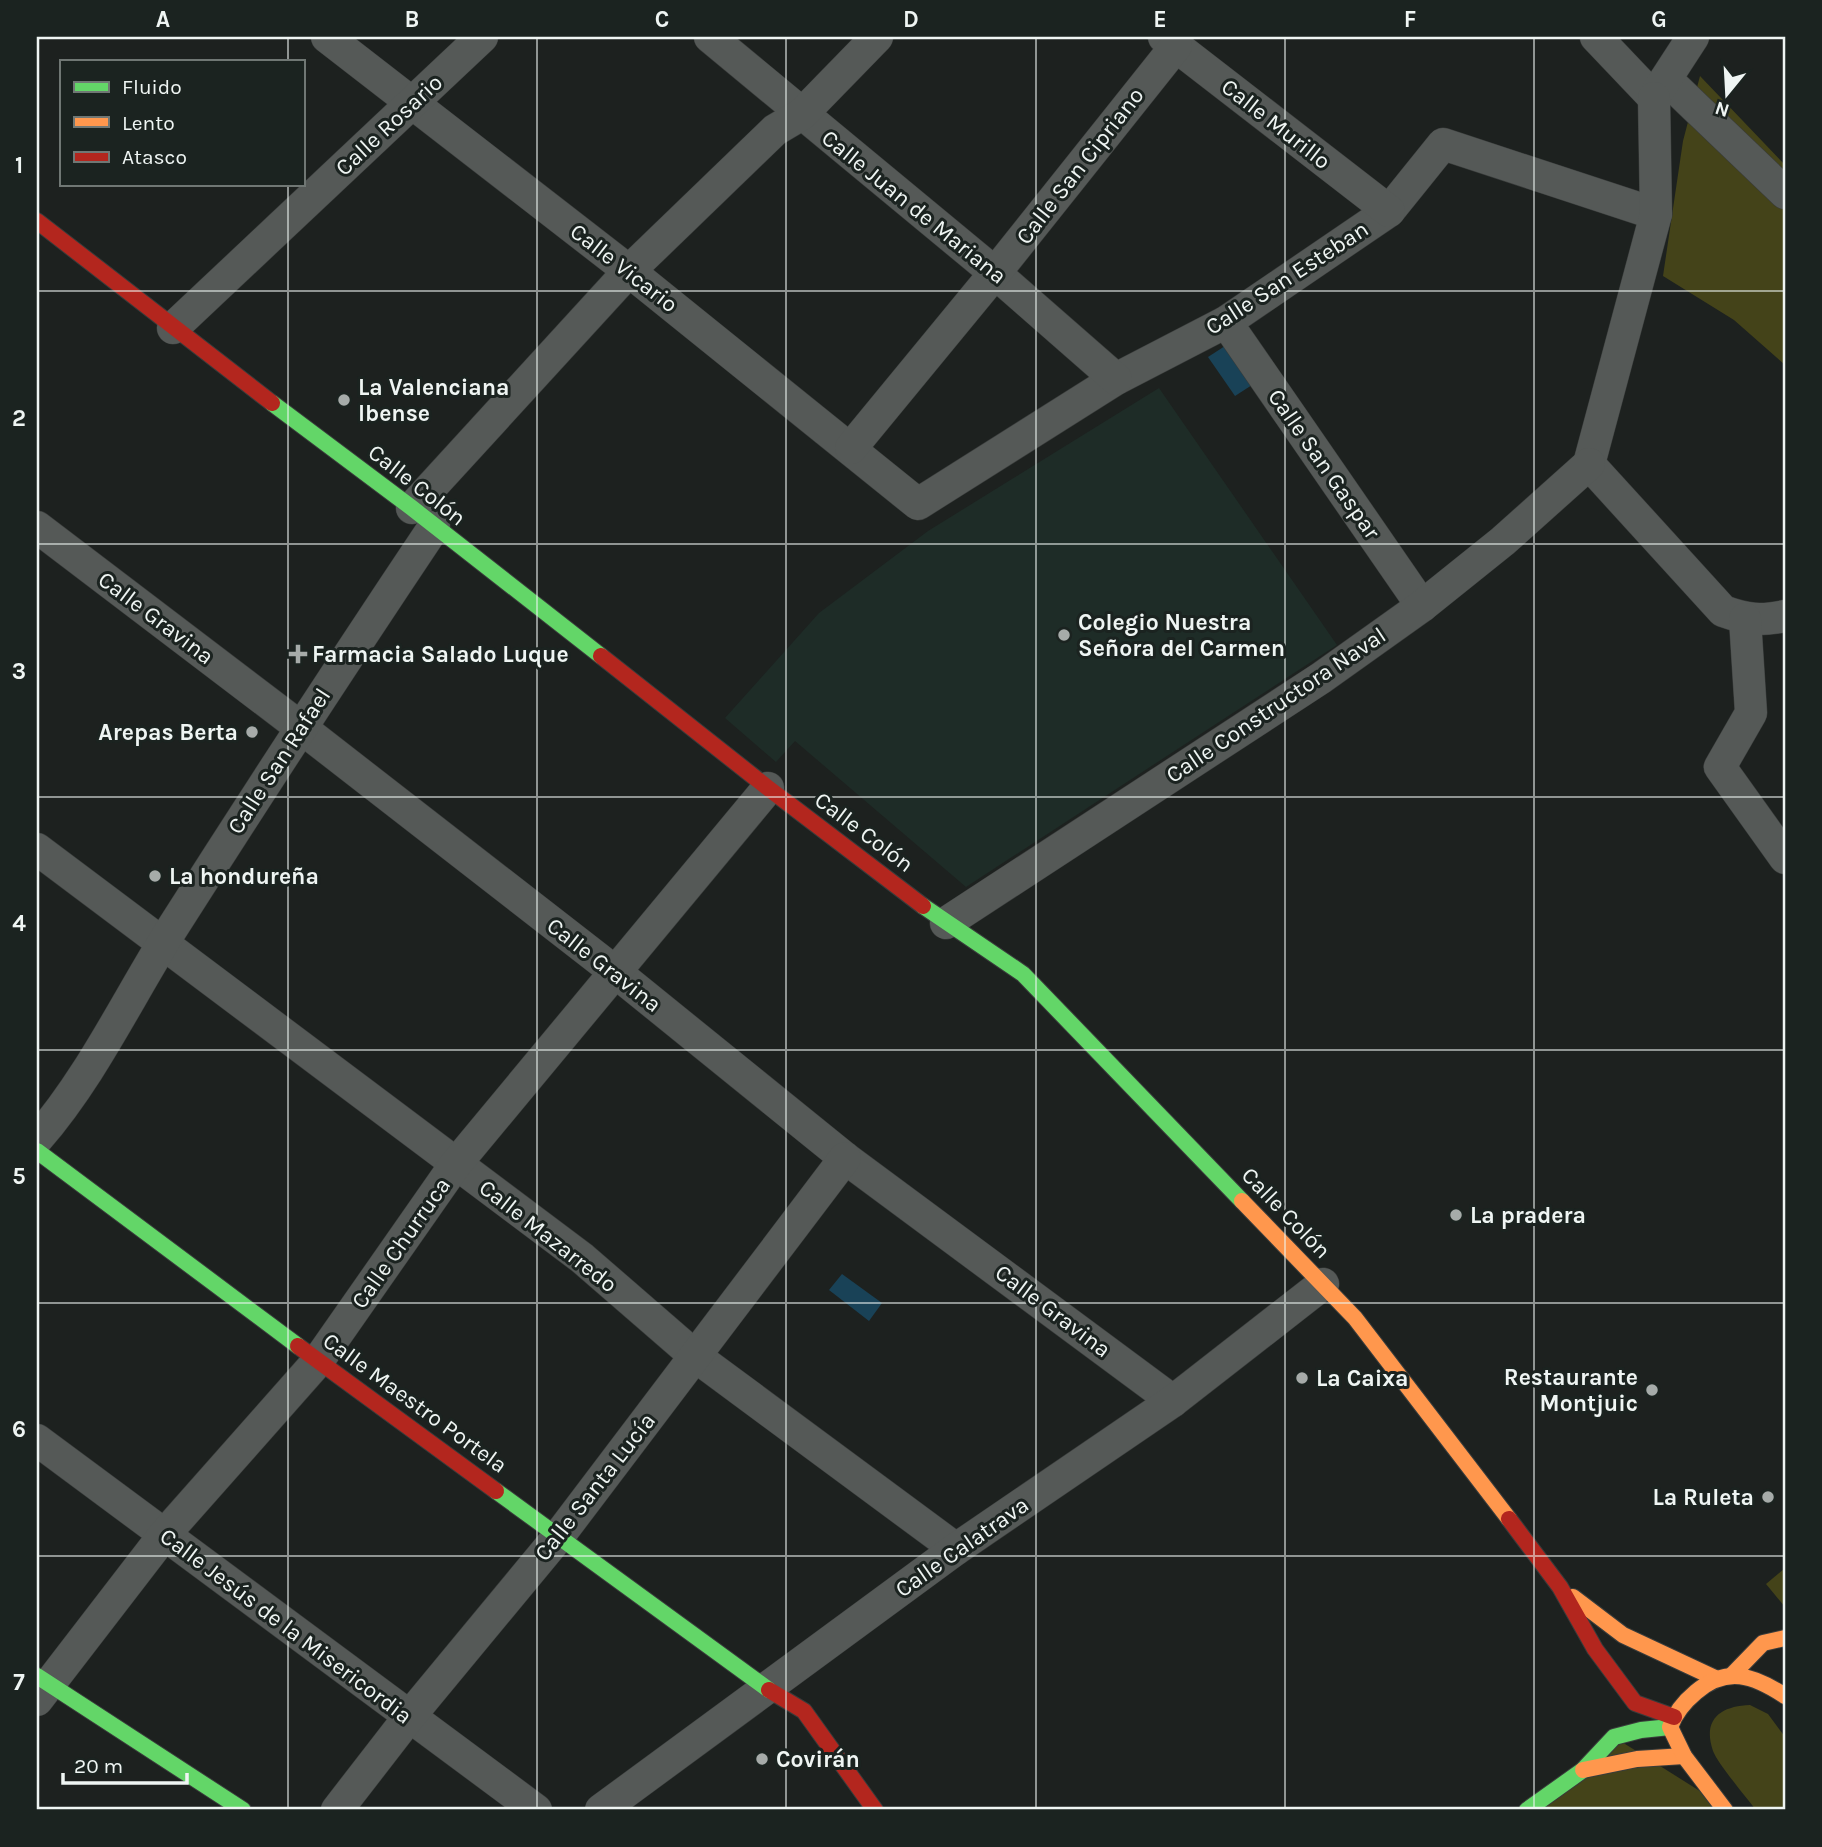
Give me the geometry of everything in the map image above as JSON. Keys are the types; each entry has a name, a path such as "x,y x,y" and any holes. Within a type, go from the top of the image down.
{"street":[{"name":"Calle Vicario","path":"327,37 629,271 918,504"},
{"name":"Calle Rosario","path":"173,328 482,37"},
{"name":"Calle Juan de Mariana","path":"710,37 995,273 1116,379"},
{"name":"Calle San Rafael","path":"37,1139 61,1112 162,945 300,727 423,518 629,271 775,130 802,114 877,37"},
{"path":"1596,37 1785,192"},
{"path":"1693,37 1660,88 1656,214 1589,464 1723,611 1745,619 1764,620 1785,616"},
{"name":"Calle Murillo","path":"1170,41 1389,211"},
{"name":"Calle San Cipriano","path":"851,449 995,273 1170,41"},
{"name":"Calle San Esteban","path":"918,504 1116,379 1226,322 1389,211 1443,144 1656,214"},
{"name":"Calle Colón","path":"37,221 768,788 946,923 1023,974 1354,1318 1560,1587 1595,1649 1635,1703 1672,1722"},
{"name":"Calle San Gaspar","path":"1226,322 1422,606"},
{"name":"Calle Constructora Naval","path":"946,923 1321,678 1422,606 1503,541 1589,464"},
{"name":"Calle Gravina","path":"37,527 614,971 845,1158 1173,1401"},
{"path":"1745,619 1752,713 1720,767 1785,858"},
{"name":"Calle Churruca","path":"41,1687 164,1535 318,1361 455,1165 768,788"},
{"name":"Calle Mazarredo","path":"37,849 582,1258 695,1356 956,1549"},
{"name":"Calle Maestro Portela","path":"37,1151 558,1537 768,1689 804,1711 875,1810"},
{"name":"Calle Santa Lucía","path":"337,1810 409,1717 558,1537 845,1158"},
{"name":"Calle Calatrava","path":"601,1810 956,1549 1173,1401 1323,1284"},
{"name":"Calle Jesús de la Misericordia","path":"37,1440 537,1810"},
{"name":"Calle Colón","path":"1560,1587 1623,1635 1723,1677 1778,1686"},
{"path":"1527,1810 1583,1770 1594,1755 1614,1737 1672,1722 1693,1694 1723,1677 1763,1643 1785,1638"},
{"path":"41,1687 243,1810"},
{"path":"1672,1722 1684,1756 1725,1810"},
{"path":"1583,1770 1637,1759 1684,1756"}],"shaded area":[{"path":"1700,76 1785,165 1785,365 1734,320 1663,276 1683,141"},
{"name":"Colegio Nuestra Señora del Carmen","path":"1159,388 1337,645 966,887 795,741 776,762 725,718 819,613 928,531"},
{"path":"1785,1568 1785,1607 1766,1584"},
{"path":"1750,1705 1768,1714 1785,1737 1785,1810 1756,1810 1713,1751 1710,1730 1716,1716 1730,1708"},
{"path":"1614,1737 1730,1810 1518,1810"}],"water":[{"path":"1225,346 1252,385 1235,396 1208,357"},
{"path":"842,1274 882,1303 869,1321 829,1290"}],"traffic: fast":[{"path":"272,403 412,508 601,656"},
{"path":"923,906 1023,974 1242,1201"},
{"path":"37,1151 298,1346"},
{"path":"496,1491 769,1690"},
{"path":"37,1676 243,1810"},
{"path":"1527,1810 1583,1770 1614,1737 1641,1730 1670,1727"}],"traffic: slow":[{"path":"1242,1201 1355,1318 1509,1519"},
{"path":"1573,1597 1623,1635 1715,1678"},
{"path":"1731,1676 1763,1643 1785,1638"},
{"path":"1725,1810 1684,1756 1670,1727 1674,1717 1696,1692 1707,1684 1729,1676 1751,1679 1785,1696"},
{"path":"1583,1770 1637,1759 1684,1756"}],"traffic: jam":[{"path":"37,221 272,403"},
{"path":"601,656 923,906"},
{"path":"298,1346 496,1491"},
{"path":"1509,1519 1560,1587 1595,1649 1635,1703 1674,1717"},
{"path":"769,1690 804,1711 875,1810"}],"place":[{"name":"La Valenciana Ibense","path":"344,400"},
{"name":"Colegio Nuestra Señora del Carmen","path":"1064,635"},
{"name":"Farmacia Salado Luque","path":"298,654"},
{"name":"Arepas Berta","path":"252,732"},
{"name":"La hondureña","path":"155,876"},
{"name":"La pradera","path":"1456,1215"},
{"name":"La Caixa","path":"1302,1378"},
{"name":"Restaurante Montjuic","path":"1652,1390"},
{"name":"La Ruleta","path":"1768,1497"},
{"name":"Covirán","path":"762,1759"}]}
